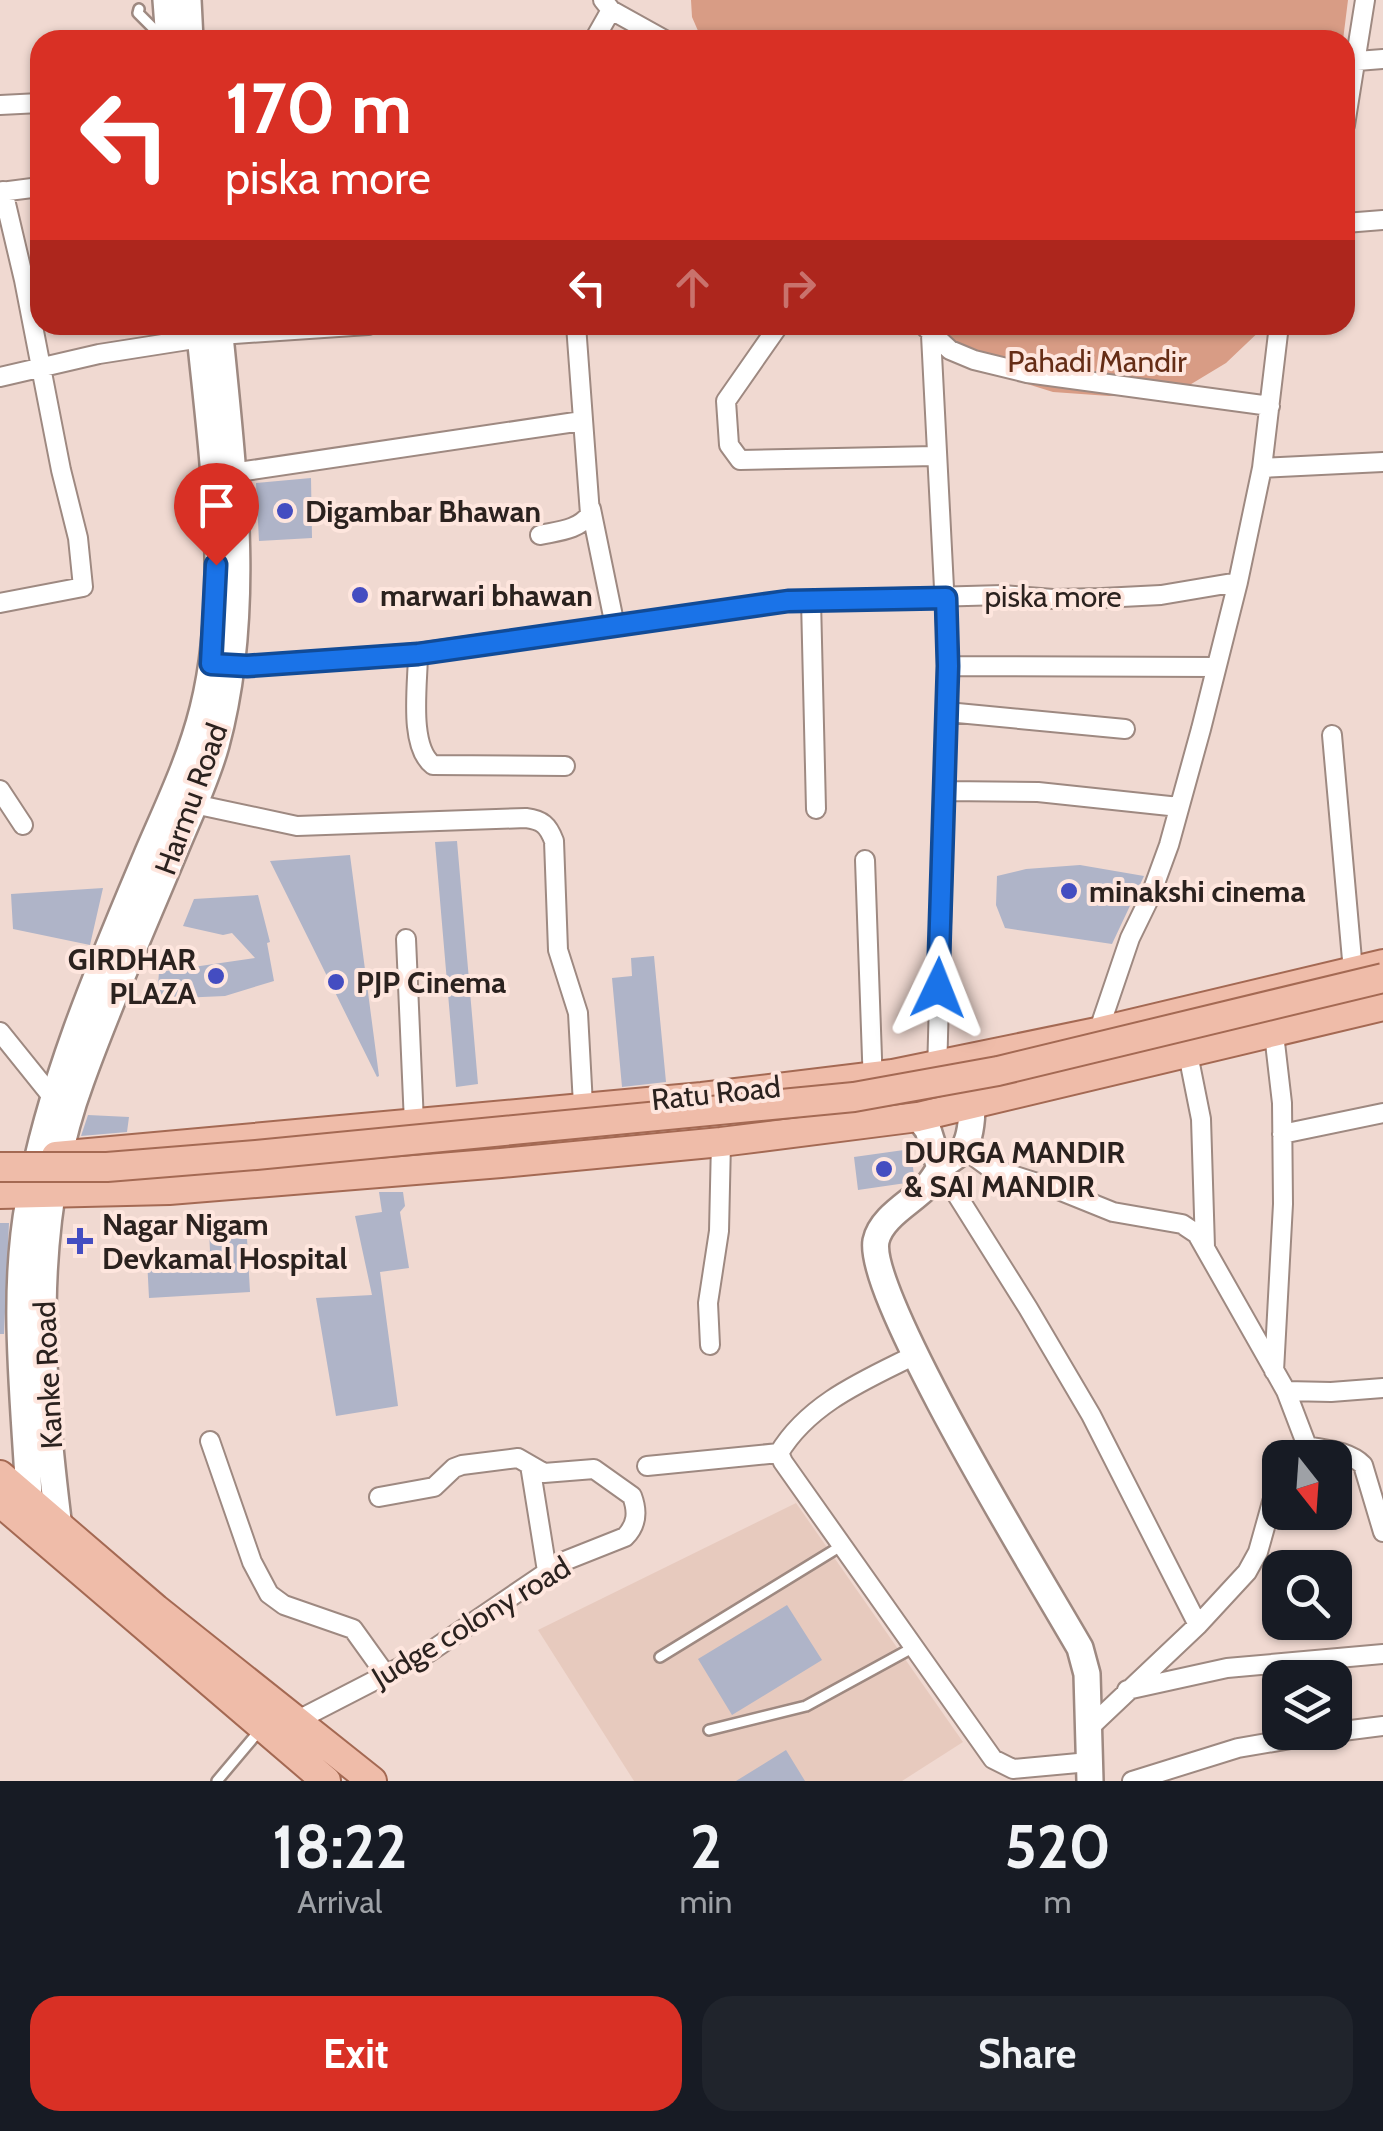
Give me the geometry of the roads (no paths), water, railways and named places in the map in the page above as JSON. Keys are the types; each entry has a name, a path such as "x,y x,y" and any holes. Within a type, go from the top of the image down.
{"main road":[{"path":"166,0 167,30"},
{"path":"188,0 190,30"},
{"name":"Harmu Road","path":"49,1156 54,1099 222,665 215,619 210,335"},
{"name":"Harmu Road","path":"49,1156 216,746 236,545 232,473 211,335"},
{"name":"Ratu Road","path":"0,1156 49,1156 414,1124 872,1076 936,1067 1097,1032 1383,964"},
{"path":"0,1167 106,1167 854,1097 998,1071 1383,978"},
{"path":"0,1183 107,1182 258,1170 856,1112 1001,1086 1383,993"},
{"name":"Ratu Road","path":"0,1194 169,1190 721,1142 879,1121 930,1114 1088,1078 1383,1006"},
{"path":"972,1104 964,1150 940,1168 929,1185 882,1228 876,1243 885,1290 916,1354 1080,1648 1087,1674 1090,1771"},
{"path":"930,1114 928,1130 940,1168"},
{"name":"Kanke Road","path":"30,1500 22,1248 49,1156"},
{"name":"Kanke Road","path":"39,1195 45,1526"},
{"path":"0,1475 30,1500 63,1556 280,1718 372,1781"},
{"path":"0,1502 45,1526 156,1609 280,1718 326,1781"}],"street":[{"path":"1355,72 1366,0"},
{"path":"598,30 607,5 648,30"},
{"path":"1357,61 1383,60"},
{"path":"0,105 30,104"},
{"path":"30,189 1,192 8,251 30,332"},
{"path":"1355,222 1383,220"},
{"path":"0,603 83,587 78,538 31,335"},
{"path":"0,377 191,335"},
{"path":"540,536 585,521 590,514 577,335"},
{"path":"772,335 726,401 733,454 740,460 935,456"},
{"path":"927,335 948,666 936,1067 930,1114"},
{"path":"933,335 950,350 974,360 1027,373 1270,406"},
{"path":"1088,1078 1097,1032 1130,938 1150,897 1178,807 1238,582 1262,468 1278,335"},
{"path":"232,473 582,421"},
{"path":"1262,468 1383,462"},
{"path":"590,504 615,626"},
{"name":"piska more","path":"222,665 418,654 742,606 810,600 1003,596 1053,600 1161,595 1238,582"},
{"path":"810,600 816,808"},
{"path":"418,654 419,743 434,766 565,766"},
{"path":"948,666 1215,667"},
{"path":"947,712 1125,728"},
{"path":"1332,734 1352,971"},
{"path":"0,790 22,825"},
{"path":"944,790 1038,792 1178,807"},
{"path":"194,804 297,826 541,820 554,840 558,950 578,1013 584,1105"},
{"path":"865,860 872,1076 879,1121"},
{"path":"406,939 414,1124"},
{"path":"0,1032 54,1099"},
{"path":"1274,1034 1282,1103 1282,1257 1274,1372"},
{"path":"1188,1054 1201,1119 1205,1247"},
{"path":"1282,1134 1383,1113"},
{"path":"710,1344 708,1303 719,1231 721,1142"},
{"path":"964,1150 990,1168 1113,1212 1182,1224 1196,1234 1286,1391 1301,1440"},
{"path":"940,1168 1091,1415 1198,1625"},
{"path":"648,1466 779,1452 813,1412 916,1354"},
{"path":"1286,1391 1383,1388"},
{"path":"210,1442 252,1562 268,1594 284,1605 353,1629 386,1676"},
{"path":"779,1452 792,1478 843,1544 982,1745 1003,1765 1090,1771"},
{"path":"1352,1457 1363,1466 1383,1532"},
{"name":"Judge colony road","path":"280,1718 386,1676 456,1636 548,1571 625,1537 633,1529 636,1505 625,1489 594,1469 544,1473 518,1458 462,1465 434,1487 379,1497"},
{"path":"530,1465 548,1571"},
{"path":"1087,1730 1198,1625 1247,1572 1264,1530"},
{"path":"1126,1690 1227,1668 1383,1654"},
{"path":"1352,1730 1383,1726"},
{"path":"1132,1781 1262,1744"}],"lane":[{"path":"138,9 156,30"},
{"path":"660,1656 843,1544"},
{"path":"710,1730 806,1706 914,1646"},
{"path":"217,1781 280,1718"}],"place":[{"name":"Digambar Bhawan","path":"285,511"},
{"name":"marwari bhawan","path":"360,595"},
{"name":"minakshi cinema","path":"1069,891"},
{"name":"GIRDHAR PLAZA","path":"216,976"},
{"name":"PJP Cinema","path":"336,982"},
{"name":"DURGA MANDIR & SAI MANDIR","path":"884,1169"},
{"name":"Nagar Nigam Devkamal Hospital","path":"80,1241"}],"park label":[{"name":"Pahadi Mandir","path":"1097,361"}]}
